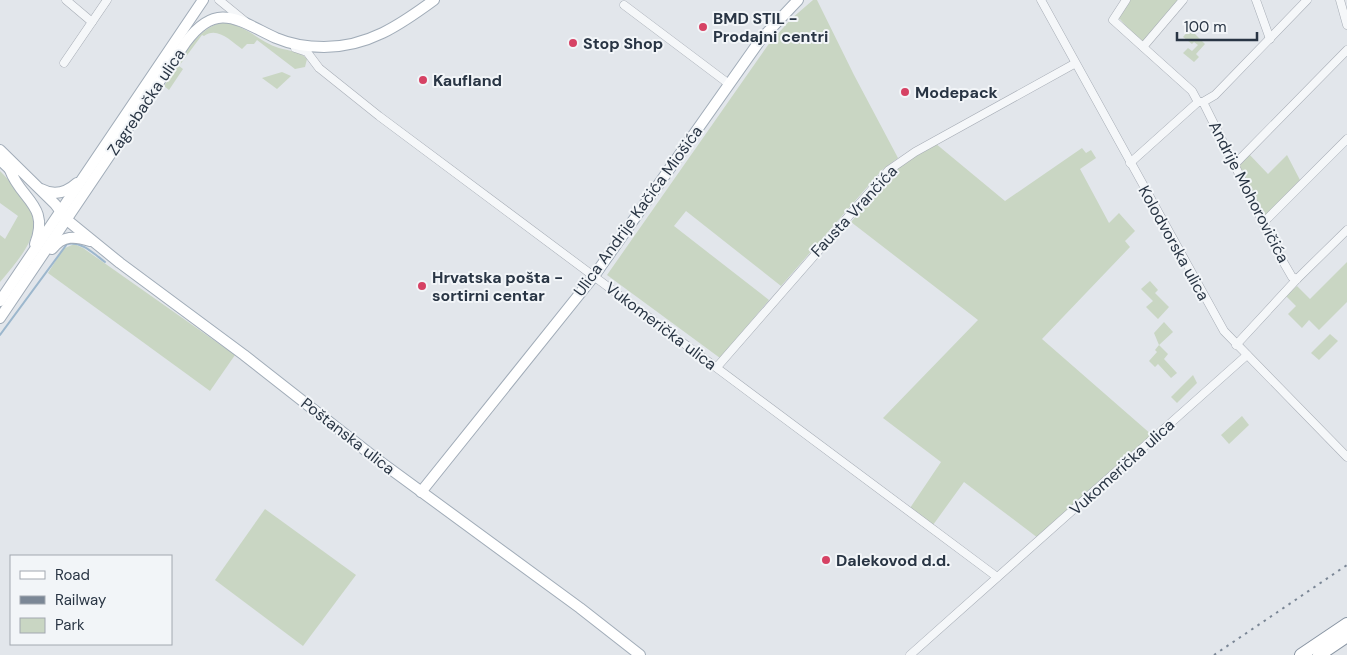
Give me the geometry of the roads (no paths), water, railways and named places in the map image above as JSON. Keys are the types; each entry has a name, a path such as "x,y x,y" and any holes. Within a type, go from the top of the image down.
{"highway":[{"path":"1301,655 1347,624"},
{"path":"1319,655 1347,636"}],"main road":[{"name":"Zagrebačka ulica","path":"62,215 85,176 203,0"},
{"path":"174,59 208,0"},
{"name":"Zagrebačka ulica","path":"62,215 195,30 208,22 228,17 246,22 279,39 315,47 342,46 361,42 394,29 434,0"},
{"name":"Ulica Andrije Kačića Miošića","path":"421,492 594,276 767,31 798,0"},
{"path":"0,150 38,187 62,215"},
{"path":"0,160 62,215"},
{"path":"10,170 34,203 39,216 33,261"},
{"path":"38,187 50,193 61,193 70,189 85,176"},
{"path":"0,318 62,215"},
{"name":"Poštanska ulica","path":"62,215 99,246 421,492 640,655"},
{"path":"0,301 33,261 65,238 79,238 99,246"}],"street":[{"path":"66,0 92,22"},
{"path":"64,62 107,0"},
{"path":"220,0 246,22"},
{"name":"Kolodvorska ulica","path":"1041,0 1074,64 1224,332 1347,457"},
{"name":"Andrije Mohorovičića","path":"1126,0 1113,20 1192,91 1201,102 1292,277 1296,279"},
{"path":"1143,47 1183,0"},
{"path":"1256,0 1270,39"},
{"path":"1130,163 1201,102 1215,95 1307,0"},
{"path":"1340,0 1347,25"},
{"path":"624,5 729,84"},
{"name":"Vukomerička ulica","path":"279,39 307,52 314,63 375,113 997,577"},
{"path":"1234,164 1347,50"},
{"name":"Fausta Vrančića","path":"717,367 864,197 896,164 1074,64"},
{"path":"1264,222 1347,139"},
{"path":"1236,345 1296,279 1347,230"},
{"name":"Vukomerička ulica","path":"910,655 997,577 1042,540 1246,355"}],"waterway":[{"path":"0,335 67,244 83,246 105,262"}],"railway":[{"path":"1214,655 1347,565"}],"place":[{"name":"BMD STIL - Prodajni centri","path":"703,27"},
{"name":"Stop Shop","path":"573,43"},
{"name":"Kaufland","path":"423,80"},
{"name":"Modepack","path":"905,92"},
{"name":"Hrvatska pošta - sortirni centar","path":"422,286"},
{"name":"Dalekovod d.d.","path":"826,560"}]}
